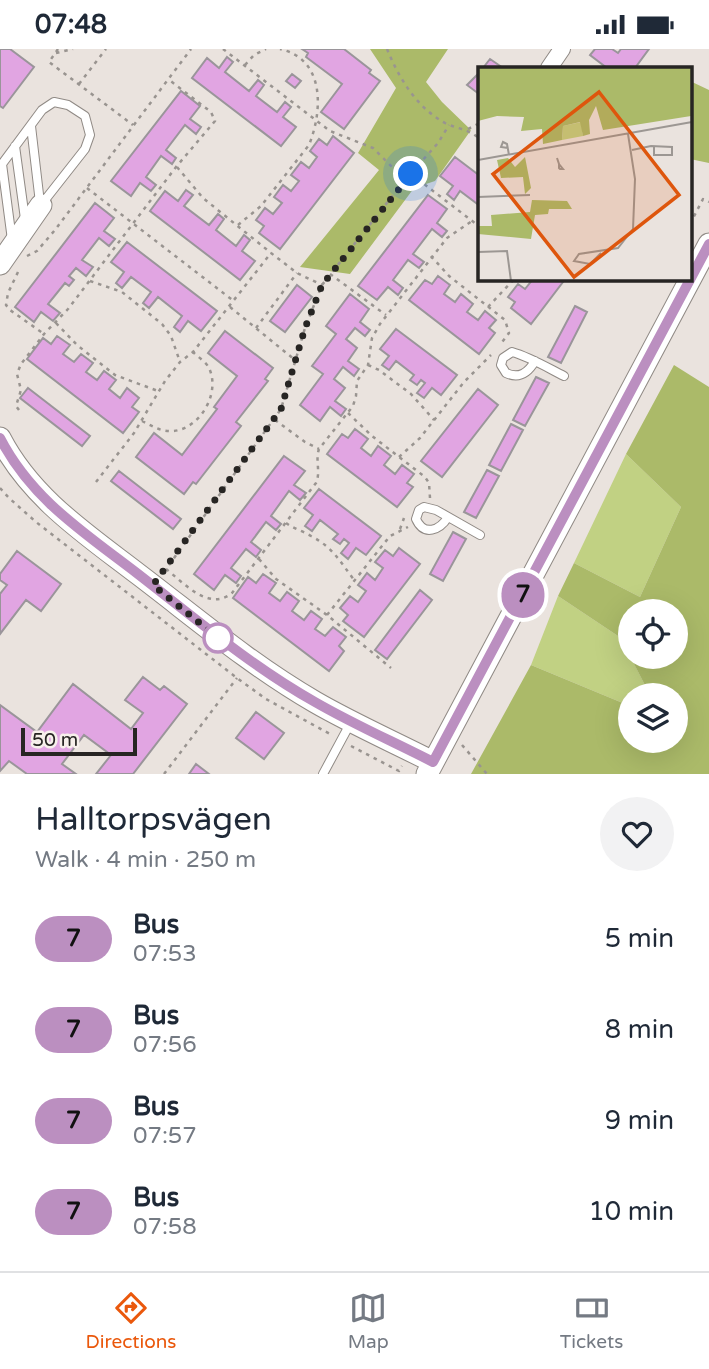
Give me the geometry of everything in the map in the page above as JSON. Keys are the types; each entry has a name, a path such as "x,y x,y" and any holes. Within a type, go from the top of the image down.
{"street":[{"path":"550,67 562,49"},
{"path":"11,253 26,225 41,205"},
{"path":"692,276 709,244"},
{"path":"0,438 12,462 59,514 160,577 218,638 314,702 430,768 690,280"}],"lane":[{"path":"11,253 2,164 42,110 54,102 68,105 85,116 90,135 85,149 41,205"},
{"path":"31,126 41,205"},
{"path":"15,146 26,225"},
{"path":"535,361 564,376"},
{"path":"448,517 437,530 425,529 418,524 418,512 429,507 448,517 480,535"},
{"path":"323,774 351,722"}],"path":[{"path":"58,49 48,62 133,125"},
{"path":"55,54 73,49"},
{"path":"79,84 106,49"},
{"path":"44,334 6,305 11,253 31,255 37,251 191,49"},
{"path":"223,49 336,135 373,148 405,180"},
{"path":"245,65 254,55 266,49"},
{"path":"238,225 261,206 309,145 315,120 318,102 313,73 298,57 280,49"},
{"path":"387,49 395,69 411,93 438,119 467,130 478,138"},
{"path":"19,410 16,406 21,390 17,378 18,370 202,134 211,129 215,119 211,112 168,79"},
{"path":"467,130 478,123"},
{"path":"449,125 438,143 405,180 322,285 275,420 160,577 216,601 232,593 316,484 319,449 348,413 356,396 357,381 368,365 372,338 386,316 447,238 472,221"},
{"path":"176,167 203,198 271,253 298,273 322,285"},
{"path":"411,174 478,226"},
{"path":"87,188 234,302"},
{"path":"692,220 703,199 709,202"},
{"path":"96,482 142,421 158,391 180,362 193,352 271,253"},
{"path":"399,457 420,438 464,382 509,333 505,320 449,276 432,256"},
{"path":"256,328 298,273"},
{"path":"330,274 386,316"},
{"path":"488,307 513,280"},
{"path":"90,281 122,292 162,324 171,336 180,362"},
{"path":"230,307 295,360"},
{"path":"56,323 77,345 115,375 158,391"},
{"path":"142,421 159,429 173,431 187,427 200,417 209,397 210,375 207,365 193,352"},
{"path":"368,365 411,394 434,420"},
{"path":"348,413 372,436 423,475 429,482 429,507"},
{"path":"275,420 319,449"},
{"path":"0,488 36,522 266,699 399,771"},
{"path":"285,523 327,547 342,560 355,581"},
{"path":"327,615 390,536 400,529 418,524"},
{"path":"258,558 276,579 327,615 391,668"},
{"path":"164,774 237,678"},
{"path":"459,742 487,774"}],"green space":[{"path":"370,49 448,49 426,82 471,130 435,181 414,188 350,274 300,267 379,170 358,153 396,88"},
{"path":"692,82 709,90 709,163 692,159"},
{"path":"674,365 709,387 709,774 471,774 531,665 618,701 618,753 688,753 688,683 644,683 637,669 688,669 688,599 618,599 618,636 558,596 574,563 640,597 681,507 626,454"},
{"path":"626,454 681,507 640,597 574,563"},
{"path":"558,596 618,636 618,669 637,669 644,683 618,683 618,701 531,665"}],"building":[{"path":"0,49 10,49 34,67 3,108 0,106"},
{"path":"302,49 344,49 371,70 369,73 380,81 344,129 321,112 342,84 306,57 308,53"},
{"path":"595,49 612,49 618,53 621,49 649,49 636,67 606,67 590,55"},
{"path":"227,57 233,62 225,72 249,91 258,80 264,85 256,96 277,112 285,102 291,107 283,117 296,127 281,146 192,78 207,58 219,68"},
{"path":"490,59 502,67 484,67"},
{"path":"292,74 301,81 295,88 286,81"},
{"path":"478,74 478,93 467,85"},
{"path":"181,91 200,106 190,119 201,127 196,134 185,125 166,150 176,158 172,164 161,156 146,177 156,185 151,191 140,183 131,196 111,181"},
{"path":"333,136 354,153 280,249 259,233 264,226 256,220 265,208 273,214 282,203 274,197 283,185 291,191 299,181 291,175 301,162 309,168 317,157 310,151 319,139 327,145"},
{"path":"455,157 478,174 478,204 460,191 454,200 447,194 453,186 440,176"},
{"path":"186,190 193,195 184,206 209,225 218,214 224,219 216,230 236,246 244,235 250,240 242,251 255,261 240,280 150,211 165,191 178,201"},
{"path":"428,195 447,209 437,223 447,231 442,237 432,229 413,254 424,262 419,268 408,260 393,280 403,288 398,295 388,287 377,300 358,286"},
{"path":"95,203 114,218 104,231 115,239 109,246 99,238 82,260 93,267 86,276 76,268 69,276 74,280 69,286 65,283 48,304 60,313 53,321 41,312 34,322 15,307"},
{"path":"127,242 217,311 201,331 188,321 180,332 174,327 182,316 158,297 149,308 143,303 151,292 131,277 122,288 116,283 124,272 111,262"},
{"path":"438,276 450,285 444,294 455,302 461,294 473,304 467,312 478,320 485,311 496,320 489,328 495,333 479,354 409,300 425,280 432,284"},
{"path":"532,280 564,280 531,324 511,308 515,302 508,297 518,284 525,289"},
{"path":"297,285 312,297 285,332 270,321"},
{"path":"350,294 369,309 360,322 370,330 365,336 355,328 346,339 357,348 348,361 359,369 354,376 343,367 334,379 345,388 335,401 346,409 341,416 330,407 320,421 300,405 323,374 312,366 336,334 326,326"},
{"path":"575,306 587,312 561,363 548,357"},
{"path":"396,329 457,375 441,395 432,388 424,398 417,393 425,383 421,380 417,385 410,380 414,375 396,361 389,370 382,365 389,356 380,349"},
{"path":"225,331 273,368 265,379 268,381 236,422 241,426 196,484 193,482 184,494 136,457 154,433 182,455 217,409 214,407 237,376 208,353"},
{"path":"57,336 70,345 63,354 74,362 81,354 93,363 86,372 97,380 104,371 116,380 109,389 120,398 127,388 139,398 132,407 139,412 123,433 27,359 43,338 51,344"},
{"path":"536,377 549,383 525,426 513,420"},
{"path":"28,388 90,436 82,446 20,398"},
{"path":"478,389 498,405 442,477 421,461"},
{"path":"511,424 523,430 501,471 489,465"},
{"path":"355,429 368,439 361,448 371,456 378,446 391,456 384,465 395,474 402,465 414,474 407,483 413,487 397,507 327,454 342,434 348,438"},
{"path":"284,456 305,471 294,485 306,493 300,500 289,491 271,516 281,524 276,530 266,522 251,542 261,550 256,557 246,549 231,568 241,576 236,583 225,575 214,590 194,574"},
{"path":"487,470 499,476 476,518 464,512"},
{"path":"119,471 181,519 173,529 111,481"},
{"path":"319,489 381,536 366,555 356,548 348,559 341,553 349,543 344,539 340,544 333,539 338,534 320,520 312,531 305,526 313,515 304,508"},
{"path":"453,532 466,539 443,581 430,574"},
{"path":"399,548 420,564 364,637 343,621 348,615 340,608 350,596 358,602 366,591 358,585 367,573 375,580 383,568 375,562 385,550 393,556"},
{"path":"17,551 61,584 41,611 26,600 0,634 0,594 7,585 0,580 0,574"},
{"path":"263,574 276,583 269,593 280,601 287,592 299,601 292,611 304,620 311,611 322,619 315,629 325,636 333,627 346,637 339,646 344,651 329,671 233,598 248,577 256,583"},
{"path":"420,590 432,600 387,659 375,650"},
{"path":"143,677 160,690 164,686 187,704 133,774 96,774 111,755 84,735 62,764 76,774 27,774 9,761 0,771 0,705 37,732 73,684 131,729 143,713 125,700"},
{"path":"256,712 284,733 264,759 236,738"},
{"path":"196,764 209,774 189,774"}],"bus line":[{"name":"7","path":"692,277 709,244"},
{"name":"7","path":"0,438 12,462 59,514 218,638 314,702 433,762 690,280"}],"route":[{"path":"218,638 153,585 275,420 322,285 411,174"}]}
